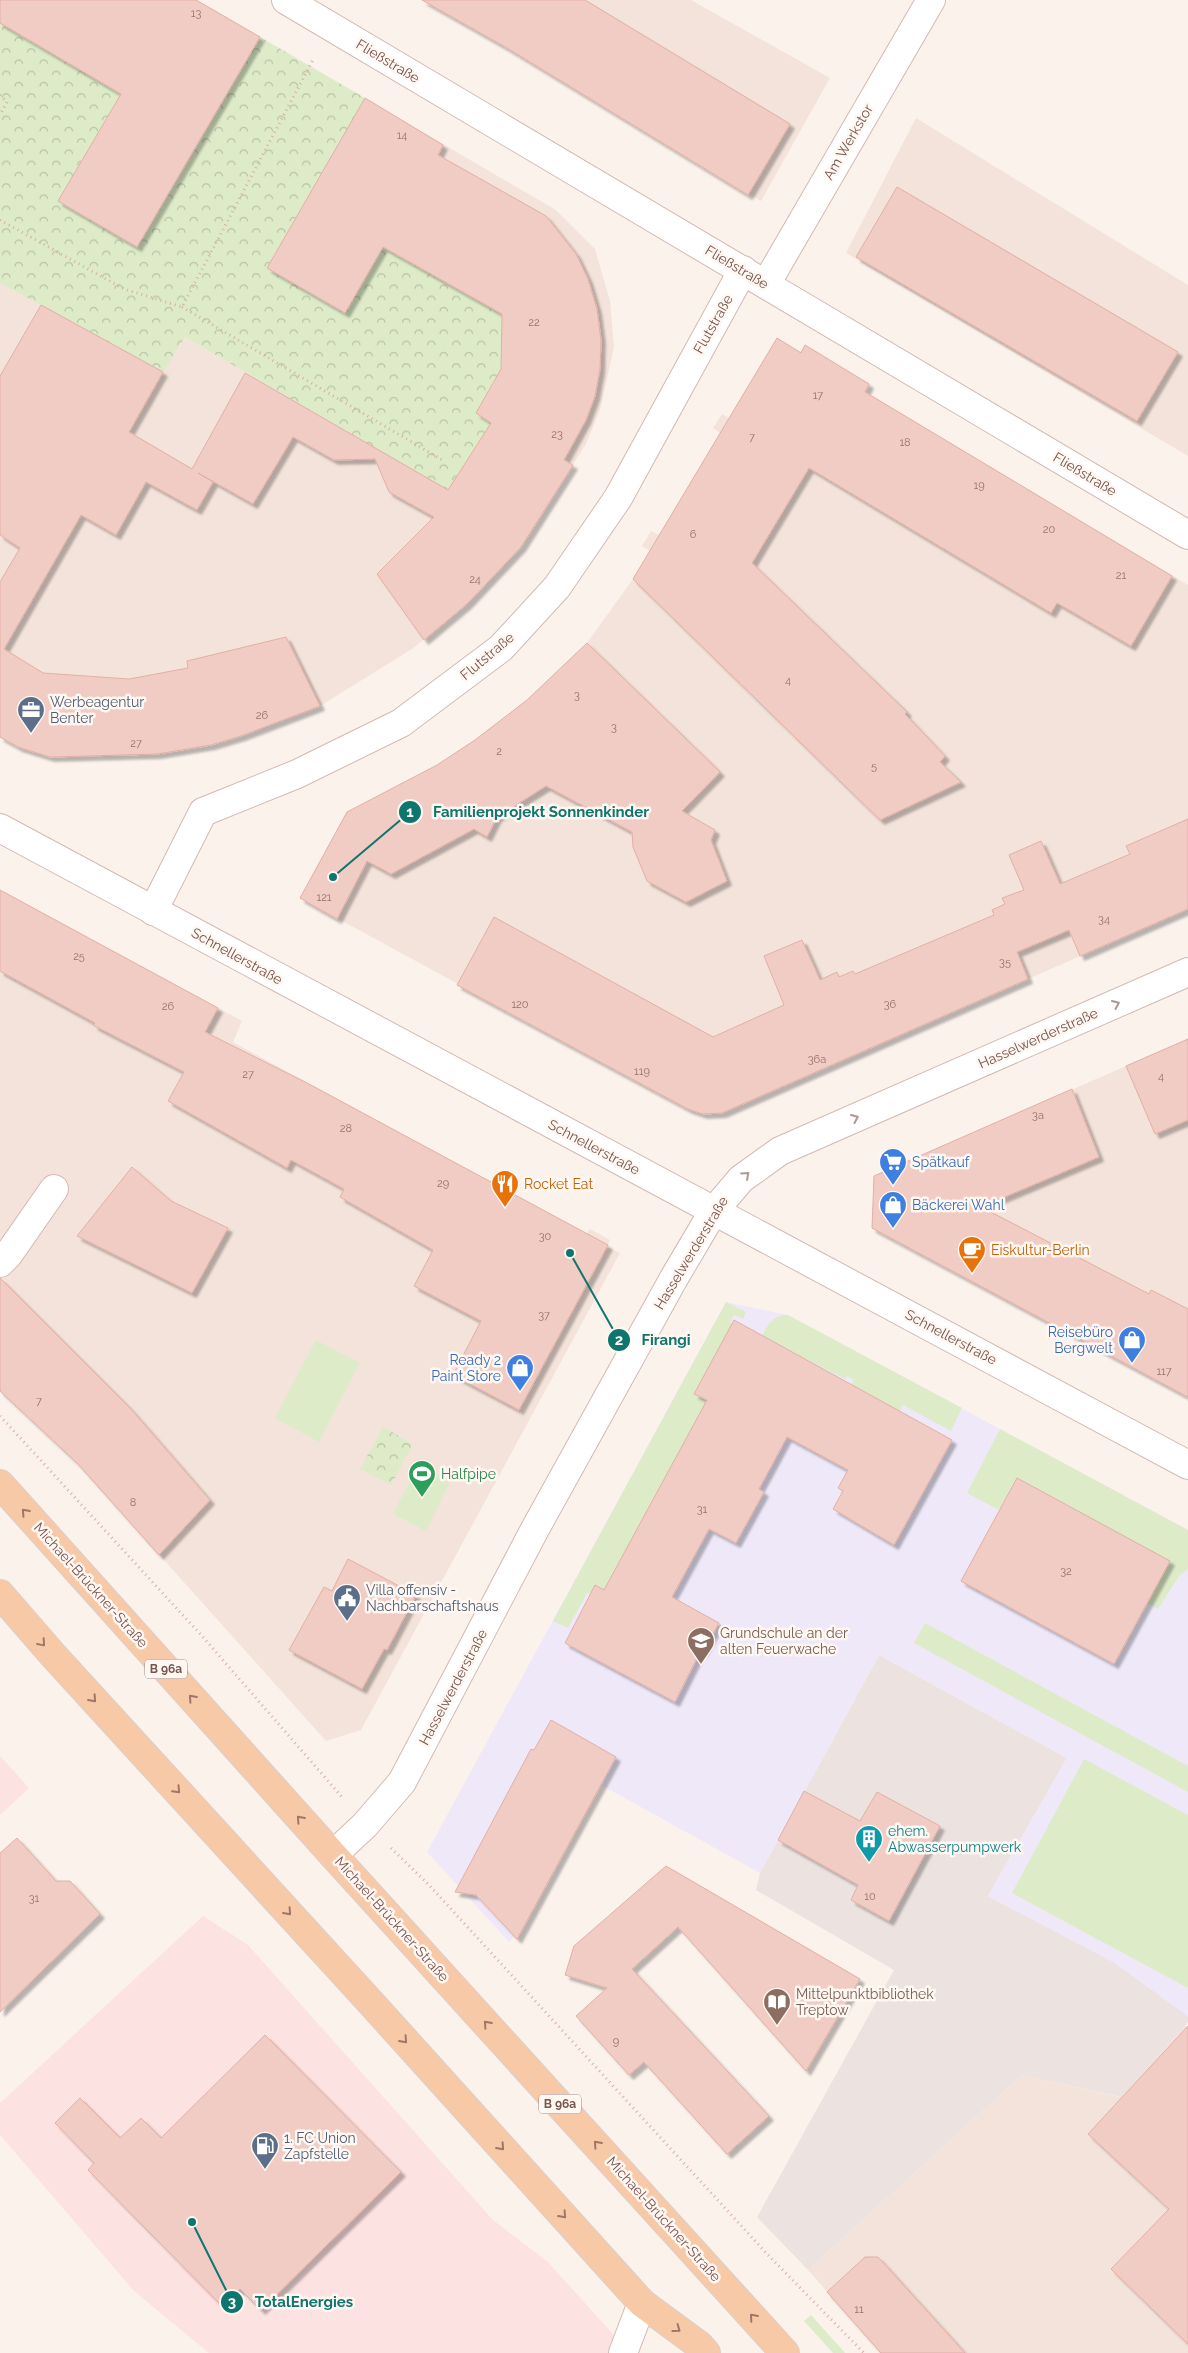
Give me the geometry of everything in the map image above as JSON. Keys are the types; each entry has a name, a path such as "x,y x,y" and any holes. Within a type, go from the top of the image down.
{"main road":[{"name":"Michael-Brückner-Straße","path":"0,1484 333,1855 786,2353"},
{"path":"0,1594 12,1618 642,2303 699,2345 706,2353"}],"street":[{"name":"Fließstraße","path":"286,0 1188,535"},
{"name":"Am Werkstor","path":"766,284 931,0"},
{"name":"Flutstraße","path":"153,910 203,812 296,774 401,723 501,648 557,587 618,498 742,270"},
{"name":"Schnellerstraße","path":"0,828 1188,1465"},
{"name":"Hasselwerderstraße","path":"333,1855 365,1825 402,1782 540,1520 677,1272 722,1199 741,1179 780,1151 1188,972"},
{"path":"0,1263 8,1255 54,1189"},
{"path":"623,2353 642,2303"}],"path":[{"path":"182,307 309,66 333,28"},
{"path":"0,95 7,102 0,115"},
{"path":"0,220 124,289 182,307 444,461"},
{"path":"0,1416 202,1636 365,1825 429,1885 761,2247 864,2353"}],"shaded area":[{"path":"0,0 196,0 556,210 595,249 610,301 614,347 600,410 586,444 521,546 467,604 412,649 320,706 266,728 211,745 157,754 50,757 18,747 0,737"},
{"path":"422,0 691,0 830,78 761,201 507,48"},
{"path":"916,118 1188,285 1188,456 846,253"},
{"path":"777,338 800,352 805,345 820,354 815,361 851,383 855,375 869,384 865,392 1188,585 1188,909 722,1113 703,1114 688,1109 300,898 347,812 437,765 475,740 527,700 587,643 633,579 650,551 642,546 651,531 659,535 720,433 713,428 722,414 729,418"},
{"path":"0,890 242,1021 233,1042 586,1234 590,1229 610,1240 607,1247 620,1253 361,1730 326,1741 78,1464 0,1391"},
{"path":"1188,1039 1188,1397 872,1228 874,1176"},
{"name":"Grundschule an der alten Feuerwache","path":"726,1302 788,1315 1188,1530 1188,2016 1113,1962 988,1896 1067,1758 879,1655 760,1873 601,1785 524,1926 509,1942 427,1852"},
{"path":"879,1655 1067,1758 988,1896 1114,1962 1188,2016 1188,2022 1121,2097 1022,2075 808,2270 757,2217 894,1970 756,1890 760,1873"},
{"path":"0,1756 29,1788 0,1815"},
{"path":"203,1916 248,1945 493,2220 548,2262 630,2353 209,2353 134,2291 0,2135 0,2103"},
{"path":"1185,2025 1188,2028 1188,2353 881,2353 808,2270 1022,2075 1120,2097"}],"green space":[{"path":"0,23 83,72 129,80 58,201 137,247 260,37 365,98 267,267 345,313 387,240 421,268 502,314 501,369 491,423 448,490 185,337 163,372 0,283"},
{"path":"726,1302 746,1312 743,1319 734,1315 730,1323 734,1326 708,1398 604,1591 587,1593 568,1628 553,1621"},
{"path":"788,1315 962,1408 951,1431 903,1405 900,1411 850,1387 854,1380 847,1376 845,1379 762,1336 775,1318"},
{"path":"316,1340 360,1363 319,1442 275,1418"},
{"path":"383,1427 413,1444 391,1485 360,1469"},
{"path":"1000,1429 1188,1530 1188,1569 1179,1576 1158,1609 1147,1603 1170,1561 1017,1478 999,1510 967,1493"},
{"name":"Halfpipe","path":"418,1466 450,1482 426,1531 393,1514"},
{"path":"925,1623 1188,1766 1188,1792 914,1643"},
{"path":"1084,1759 1188,1815 1188,1988 1012,1893"},
{"path":"811,2315 845,2353 833,2353 804,2321"}],"building":[{"path":"0,0 196,0 260,37 137,247 58,201 121,94 0,23"},
{"path":"422,0 585,0 790,124 748,195 507,48"},
{"path":"365,98 443,145 438,155 546,216 576,254 588,279 597,309 601,340 600,369 595,396 586,420 564,460 573,465 521,547 467,604 424,640 377,574 434,517 389,492 375,459 334,460 293,437 253,504 198,473 213,482 197,510 146,482 116,535 81,515 4,649 43,673 129,679 188,668 187,661 286,637 320,706 241,736 211,745 157,754 50,757 18,747 0,737 0,582 20,548 0,535 0,376 41,305 163,372 129,432 192,469 245,373 448,490 491,423 476,413 501,369 502,314 383,247 345,313 267,268"},
{"path":"897,187 1178,352 1137,421 856,257"},
{"path":"777,338 801,353 805,345 869,384 865,392 1172,576 1131,646 1057,603 1051,613 809,468 752,563 907,712 905,714 945,756 940,762 961,782 880,820 633,579"},
{"path":"587,643 720,772 682,811 715,830 711,840 727,881 686,902 647,881 633,847 632,832 546,786 497,817 487,837 474,829 391,874 367,861 337,919 300,898 347,812 437,765 475,740 527,700"},
{"path":"1188,819 1188,909 1080,956 1069,930 1017,952 1028,979 722,1113 703,1114 688,1109 457,985 494,917 713,1037 784,1005 764,956 802,940 820,980 837,972 839,977 853,971 855,974 994,915 992,910 1005,904 1002,898 1024,890 1009,855 1041,841 1060,884 1130,854 1126,846"},
{"path":"0,890 218,1008 205,1032 307,1083 608,1245 519,1410 453,1375 481,1321 414,1286 433,1250 340,1197 344,1189 291,1160 287,1168 168,1101 184,1072 93,1025 95,1023 0,971"},
{"path":"1188,1039 1188,1120 1155,1134 1126,1066"},
{"path":"1072,1089 1099,1157 981,1207 1149,1294 1151,1290 1188,1309 1188,1397 872,1228 874,1176"},
{"path":"132,1167 171,1201 228,1228 192,1293 77,1236"},
{"path":"0,1278 130,1408 210,1500 159,1555 78,1464 0,1391"},
{"path":"734,1320 952,1440 894,1545 833,1509 843,1491 838,1488 848,1470 787,1437 759,1489 764,1492 736,1543 709,1529 672,1597 719,1623 702,1653 700,1652 675,1702 565,1643 595,1585 604,1590 707,1400 694,1394"},
{"path":"1017,1478 1170,1561 1114,1664 961,1581"},
{"name":"Villa offensiv - Nachbarschaftshaus","path":"348,1559 416,1595 387,1650 384,1649 362,1689 289,1650 324,1587 332,1591"},
{"path":"551,1720 616,1757 517,1939 476,1895 455,1892 531,1749 534,1750"},
{"name":"ehem. Abwasserpumpwerk","path":"804,1791 860,1821 877,1792 940,1826 889,1921 851,1900 858,1885 778,1840"},
{"path":"17,1838 56,1881 70,1881 100,1914 0,2012 0,1853"},
{"path":"666,1866 860,1979 806,2071 678,1927 632,1969 769,2116 727,2154 644,2062 629,2075 576,2016 607,1988 565,1975 574,1946"},
{"path":"1188,2026 1188,2344 1111,2269 1169,2209 1088,2134"},
{"path":"265,2035 401,2172 261,2310 240,2289 222,2306 88,2170 94,2163 55,2123 80,2098 120,2138 141,2118 161,2138"},
{"path":"865,2257 878,2257 965,2353 881,2353 827,2292"}],"place":[{"name":"Werbeagentur Benter","path":"31,734"},
{"name":"Familienprojekt Sonnenkinder","path":"333,877"},
{"name":"Spätkauf","path":"893,1186"},
{"name":"Rocket Eat","path":"505,1208"},
{"name":"Bäckerei Wahl","path":"893,1229"},
{"name":"Firangi","path":"570,1253"},
{"name":"Eiskultur-Berlin","path":"972,1274"},
{"name":"Reisebüro Bergwelt","path":"1132,1364"},
{"name":"Ready 2 Paint Store","path":"520,1392"},
{"name":"Halfpipe","path":"422,1498"},
{"name":"Villa offensiv - Nachbarschaftshaus","path":"347,1622"},
{"name":"Grundschule an der alten Feuerwache","path":"701,1665"},
{"name":"ehem. Abwasserpumpwerk","path":"869,1863"},
{"name":"Mittelpunktbibliothek Treptow","path":"777,2026"},
{"name":"1. FC Union Zapfstelle","path":"265,2170"},
{"name":"TotalEnergies","path":"192,2222"}]}
